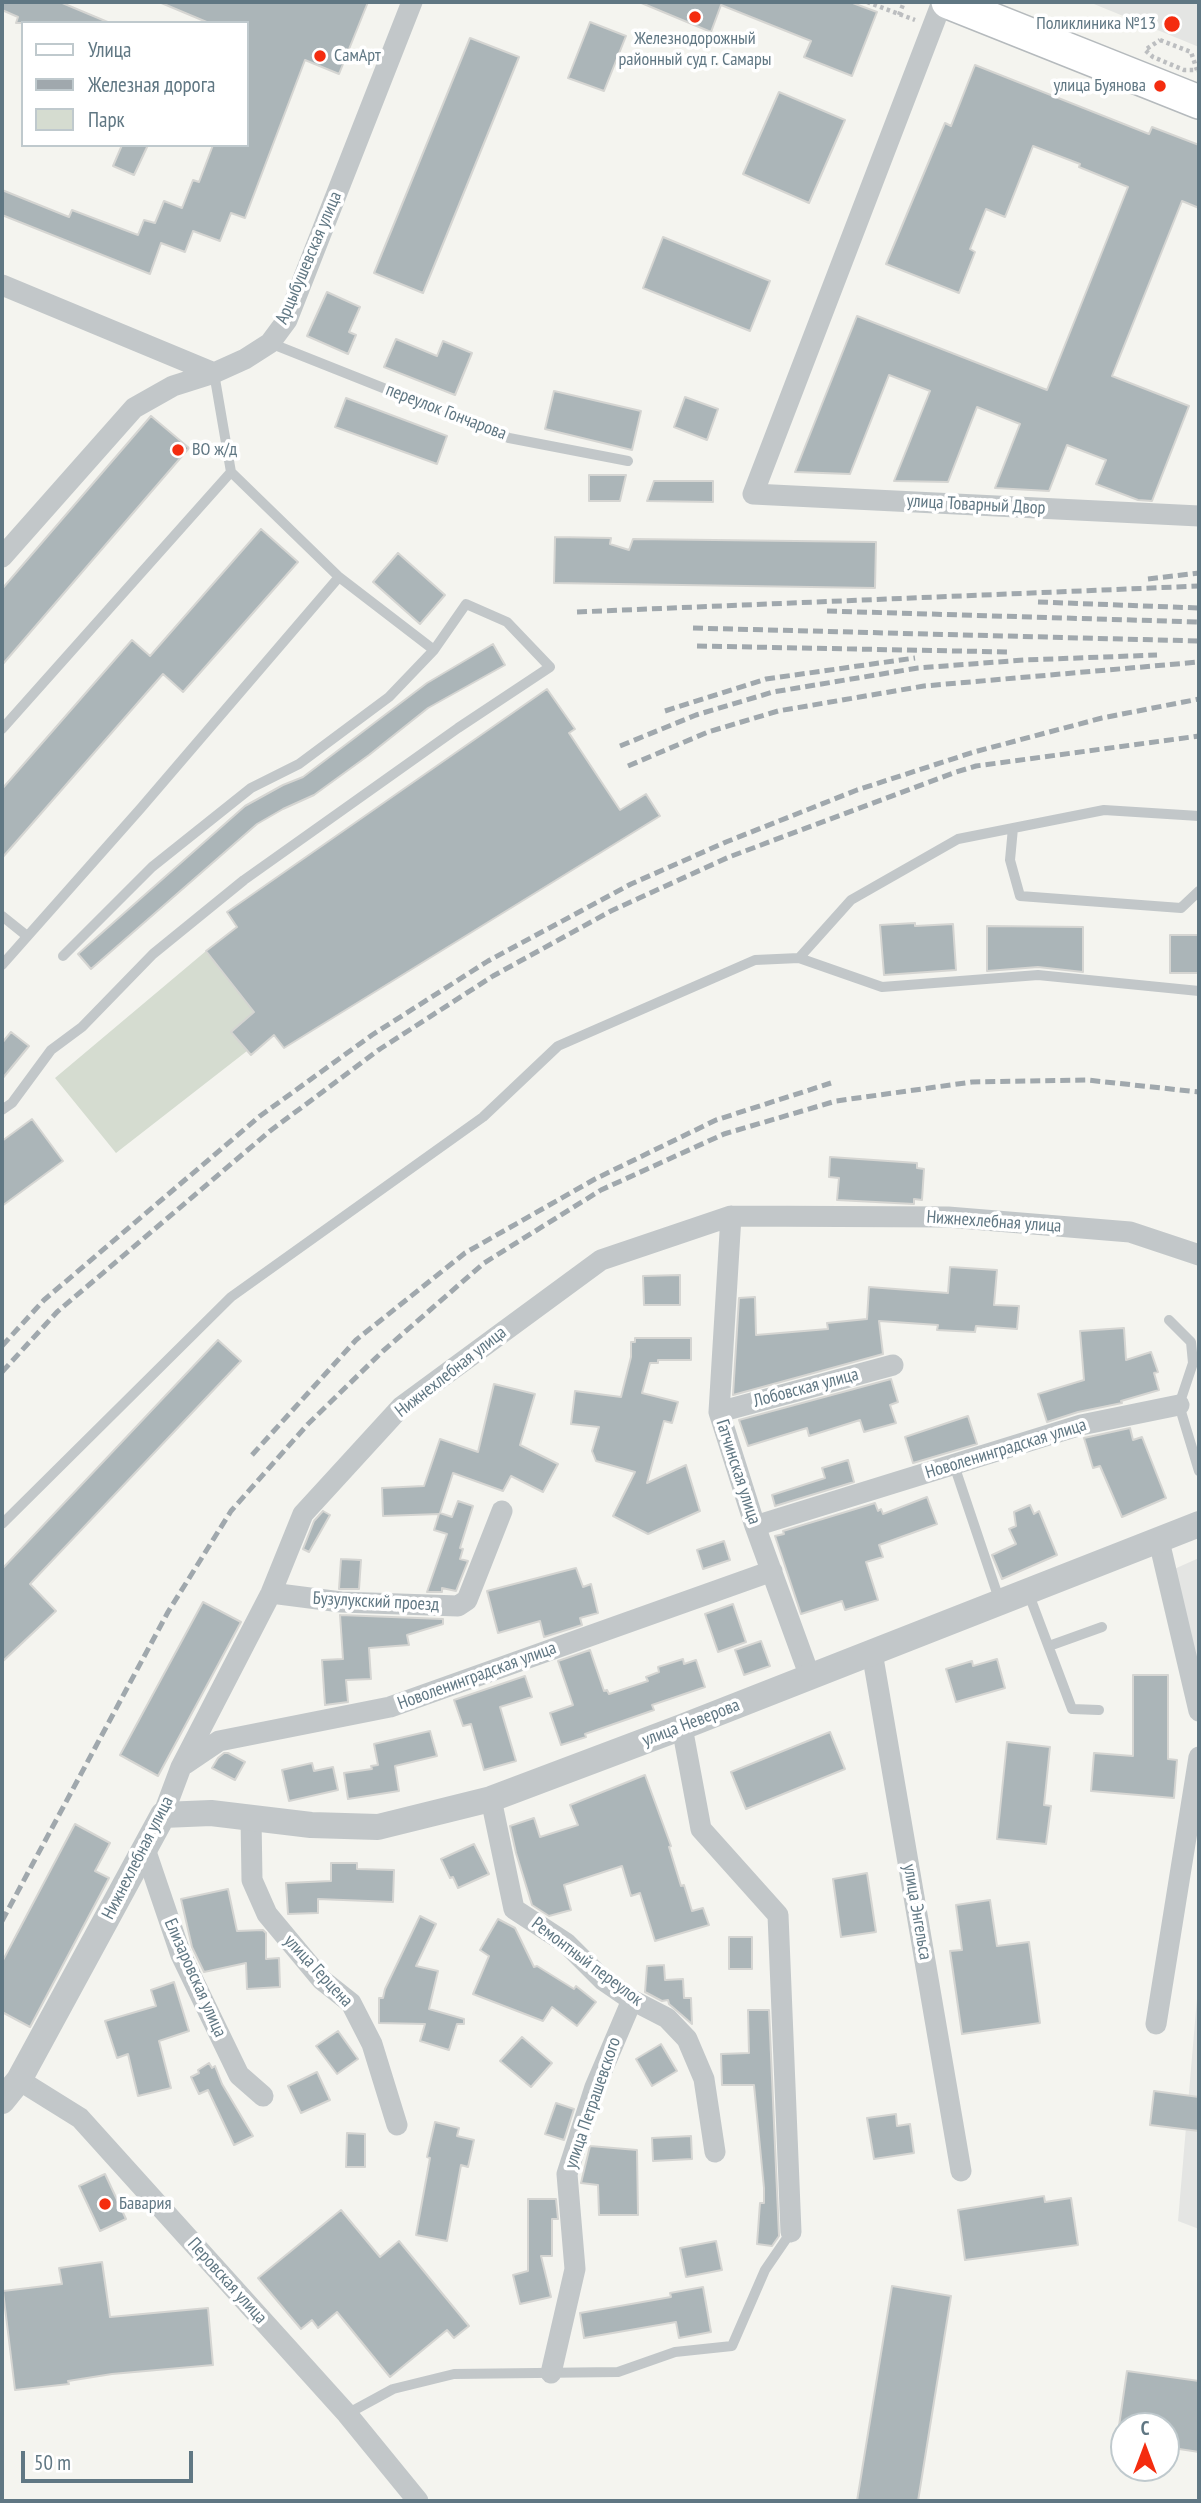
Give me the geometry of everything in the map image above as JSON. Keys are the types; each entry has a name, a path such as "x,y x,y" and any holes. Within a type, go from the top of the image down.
{"main road":[{"path":"948,2 1199,102"}],"street":[{"name":"Арцыбушевская улица","path":"2,556 134,408 173,386 214,373 245,359 270,343 287,320 412,2"},
{"name":"улица Товарный Двор","path":"942,2 753,494 1199,516"},
{"path":"2,285 214,373"},
{"name":"Нижнехлебная улица","path":"2,2101 19,2080 163,1815 181,1767 271,1593 303,1514 401,1407 601,1260 731,1216 948,1217 1130,1232 1199,1255"},
{"name":"Гатчинская улица","path":"731,1216 719,1412 755,1526 810,1677"},
{"name":"Лобовская улица","path":"719,1412 893,1365"},
{"name":"Новоленинградская улица","path":"755,1526 1081,1424 1179,1405"},
{"name":"Бузулукский проезд","path":"271,1593 341,1602 458,1606 467,1600 502,1511"},
{"name":"улица Неверова","path":"163,1815 211,1813 311,1825 378,1827 491,1799 1199,1524"},
{"path":"1159,1541 1199,1711"},
{"name":"Новоленинградская улица","path":"181,1767 219,1741 390,1707 772,1572"},
{"name":"улица Энгельса","path":"873,1652 961,2171"},
{"path":"682,1727 701,1829 778,1914 791,2232"},
{"path":"1156,2024 1199,1757"},
{"name":"Ремонтный переулок","path":"491,1799 514,1909 566,1943 603,1980 632,2000 667,2018 687,2039 704,2079 715,2152"},
{"name":"улица Герцена","path":"251,1817 252,1880 267,1914 323,1980 351,2003 372,2044 397,2125"},
{"name":"Елизаровская улица","path":"145,1849 181,1955 239,2075 263,2096"},
{"name":"улица Петрашевского","path":"551,2373 575,2269 567,2174 595,2087 632,2000"},
{"name":"Перовская улица","path":"19,2080 80,2118 347,2414 418,2501"}],"lane":[{"name":"переулок Гончарова","path":"270,343 509,438 628,461"},
{"path":"214,373 232,472 339,577 434,650"},
{"path":"2,729 232,472"},
{"path":"2,965 339,577"},
{"path":"2,1110 12,1103 51,1049 82,1027 153,954 244,880 458,728 550,667 508,622 466,604 434,650 389,697 299,764 251,788 152,867 63,956"},
{"path":"799,958 851,900 958,839 1104,810 1199,816"},
{"path":"1013,828 1010,860 1020,897 1181,908 1199,891"},
{"path":"2,916 27,936"},
{"path":"2,1524 231,1297 483,1117 558,1046 755,960 799,958 882,987 1038,975 1199,991"},
{"path":"1169,1320 1192,1342 1193,1363 1179,1405 1199,1472"},
{"path":"954,1465 1000,1602"},
{"path":"1028,1592 1072,1709 1099,1710"},
{"path":"1049,1646 1102,1627"},
{"path":"347,2414 393,2389 453,2374 618,2372 675,2352 732,2346 765,2270 791,2232"}],"path":[{"path":"899,15 904,2"},
{"path":"1160,40 1191,52 1197,70 1184,70 1153,57 1145,50 1160,40"}],"shaded area":[{"name":"Поликлиника №13","path":"1089,2 1199,2 1199,47"},
{"path":"1199,1558 1199,1674 1172,1570"},
{"path":"1199,1975 1199,2229 1178,2221"}],"green space":[{"path":"206,951 254,1012 231,1032 247,1051 116,1153 55,1078"}],"building":[{"path":"2,2 60,2 105,21 16,23 18,17 2,10"},
{"path":"159,2 368,2 339,74 305,60 245,218 231,213 220,241 193,231 185,252 161,243 150,274 2,215 2,190 69,217 72,210 138,235 144,220 155,223 164,201 182,208 193,180 199,182 212,147 248,147 248,21 204,21"},
{"path":"639,2 850,2 877,12 852,76 804,57 811,41 721,5 711,32"},
{"path":"590,22 626,36 604,91 568,78"},
{"path":"470,38 519,57 423,293 374,273"},
{"path":"975,65 1149,134 1152,127 1199,145 1199,208 1182,201 1112,376 1189,406 1152,501 1138,500 1096,484 1106,460 1067,445 1049,491 995,488 1020,424 977,407 948,482 894,481 930,391 889,375 850,474 795,472 857,316 1047,390 1128,187 1033,146 1005,217 986,209 970,249 975,252 959,293 886,264 945,123 951,126"},
{"path":"779,92 845,120 809,203 743,174"},
{"path":"121,147 147,147 134,175 113,166"},
{"path":"663,237 770,281 750,331 643,288"},
{"path":"327,292 360,307 349,332 356,335 348,354 307,336"},
{"path":"396,339 437,356 443,341 472,353 455,395 384,367"},
{"path":"554,391 641,411 632,450 545,429"},
{"path":"685,397 718,409 707,440 674,427"},
{"path":"346,398 447,436 437,464 335,427"},
{"path":"151,416 189,448 2,665 2,589"},
{"path":"589,475 626,475 620,501 589,501"},
{"path":"654,481 713,481 713,502 647,501"},
{"path":"261,529 298,562 183,692 163,674 2,858 2,789 132,640 150,656"},
{"path":"555,537 611,538 610,544 629,550 633,539 876,542 875,588 554,583"},
{"path":"398,553 445,595 420,624 373,582"},
{"path":"493,644 505,665 428,708 314,795 257,824 91,969 78,954 245,806 303,777 427,683"},
{"path":"547,689 575,729 569,733 620,810 646,794 660,816 284,1048 274,1035 251,1055 231,1032 254,1012 206,951 237,927 227,912"},
{"path":"915,923 915,926 953,924 956,970 884,975 880,925"},
{"path":"987,926 1083,927 1083,972 1038,967 987,971"},
{"path":"1170,935 1199,935 1199,973 1170,973"},
{"path":"11,1032 29,1046 2,1079 2,1043"},
{"path":"32,1119 63,1161 2,1206 2,1141"},
{"path":"830,1157 917,1163 917,1168 924,1169 922,1200 914,1199 914,1204 837,1200 839,1178 829,1177"},
{"path":"950,1267 997,1270 994,1305 1019,1306 1017,1329 976,1326 975,1332 937,1330 938,1325 879,1321 883,1354 733,1395 739,1298 755,1297 756,1335 828,1329 827,1323 867,1319 869,1287 948,1293"},
{"path":"680,1275 680,1305 644,1305 643,1276"},
{"path":"1124,1328 1126,1360 1151,1352 1158,1372 1154,1373 1159,1390 1121,1401 1122,1403 1047,1422 1038,1394 1084,1380 1080,1331"},
{"path":"635,1338 691,1338 691,1360 658,1360 658,1363 650,1363 642,1393 678,1402 672,1423 664,1421 647,1483 686,1465 700,1511 648,1534 613,1516 635,1472 596,1461 592,1451 599,1427 571,1424 575,1391 621,1397 631,1357 631,1342 635,1342"},
{"path":"218,1340 241,1361 30,1584 56,1611 2,1662 2,1569"},
{"path":"891,1379 898,1402 890,1405 896,1423 864,1432 860,1420 809,1436 807,1428 748,1446 739,1420"},
{"path":"494,1384 535,1394 520,1445 558,1464 543,1492 511,1476 503,1491 453,1473 440,1513 452,1517 458,1501 473,1506 460,1548 463,1549 460,1559 468,1561 456,1591 442,1588 442,1592 427,1592 447,1534 434,1530 439,1514 383,1516 382,1488 424,1486 440,1439 478,1452"},
{"path":"968,1416 977,1444 913,1463 905,1437"},
{"path":"1130,1428 1133,1440 1142,1437 1166,1498 1122,1517 1100,1466 1093,1468 1084,1438"},
{"path":"848,1460 854,1482 775,1506 772,1495 825,1478 822,1468"},
{"path":"927,1497 937,1524 879,1545 883,1557 866,1562 878,1600 845,1610 842,1601 801,1614 775,1536 784,1534 783,1531 875,1503 878,1511 881,1509 883,1514"},
{"path":"1030,1505 1034,1514 1039,1511 1057,1555 1002,1579 992,1555 1016,1544 1009,1529 1016,1526 1014,1512"},
{"path":"323,1511 330,1515 309,1552 303,1549 314,1521"},
{"path":"724,1541 730,1560 703,1569 697,1550"},
{"path":"341,1559 361,1560 359,1589 339,1589"},
{"path":"576,1568 583,1587 591,1584 598,1613 580,1618 582,1625 544,1637 540,1621 498,1633 487,1591"},
{"path":"203,1602 241,1622 158,1776 120,1755"},
{"path":"733,1604 746,1642 718,1652 705,1614"},
{"path":"340,1615 443,1619 443,1624 407,1635 409,1645 369,1648 371,1679 346,1680 348,1702 325,1705 322,1660 343,1659"},
{"path":"761,1641 770,1666 744,1675 735,1650"},
{"path":"590,1650 604,1691 607,1690 609,1694 648,1681 646,1677 659,1672 658,1667 683,1659 684,1664 696,1660 705,1687 652,1705 654,1710 561,1745 550,1713 573,1705 558,1661"},
{"path":"997,1659 1005,1688 956,1702 946,1669 972,1661 973,1666"},
{"path":"1133,1675 1168,1675 1168,1759 1177,1760 1174,1798 1091,1791 1094,1753 1133,1756"},
{"path":"525,1676 532,1697 500,1707 516,1761 484,1770 471,1724 463,1726 454,1700"},
{"path":"430,1731 437,1756 395,1766 399,1791 348,1799 344,1773 372,1769 371,1766 378,1765 374,1744"},
{"path":"830,1732 845,1769 746,1809 731,1772"},
{"path":"1007,1742 1050,1747 1044,1805 1051,1806 1046,1844 997,1839"},
{"path":"224,1753 245,1762 235,1780 212,1768"},
{"path":"312,1763 314,1771 333,1767 338,1790 289,1801 282,1770"},
{"path":"645,1775 671,1846 669,1847 681,1886 684,1885 692,1911 703,1908 709,1925 655,1941 640,1893 631,1896 622,1866 564,1885 571,1910 549,1916 532,1905 510,1826 534,1818 540,1837 578,1825 570,1805"},
{"path":"75,1824 110,1843 95,1871 109,1878 30,2027 2,2012 2,1962"},
{"path":"474,1844 489,1874 458,1888 441,1859"},
{"path":"331,1863 357,1863 357,1869 394,1870 393,1902 318,1899 318,1913 288,1914 286,1883 331,1881"},
{"path":"867,1873 876,1932 841,1937 833,1879"},
{"path":"228,1889 237,1931 263,1930 266,1933 266,1959 279,1958 280,1987 247,1989 246,1963 204,1972 192,1947 181,1899"},
{"path":"990,1900 997,1946 1029,1942 1040,2023 962,2034 950,1951 962,1950 956,1905"},
{"path":"420,1916 436,1924 416,1966 438,1971 429,2009 464,2019 464,2024 457,2024 449,2050 420,2041 425,2024 379,2023 379,1998 383,1998"},
{"path":"498,1919 515,1928 534,1967 537,1966 574,1989 576,1986 596,2002 577,2026 552,2007 543,2021 473,1994 489,1956 480,1950"},
{"path":"729,1937 752,1937 752,1969 729,1969"},
{"path":"664,1965 665,1980 683,1979 684,1998 691,1998 692,2024 669,2004 668,2000 662,2001 645,1992 647,1966"},
{"path":"174,1982 189,2031 159,2041 171,2088 138,2096 128,2054 117,2058 105,2021 156,2006 151,1990"},
{"path":"748,2010 769,2010 779,2236 772,2246 757,2244 760,2203 764,2203 764,2188 754,2085 722,2085 721,2054 749,2053"},
{"path":"338,2031 358,2059 337,2074 316,2046"},
{"path":"522,2037 552,2063 531,2087 500,2061"},
{"path":"661,2044 677,2071 652,2086 636,2059"},
{"path":"209,2063 212,2068 215,2066 222,2084 253,2136 234,2145 208,2090 199,2094 191,2077"},
{"path":"317,2072 330,2100 301,2113 288,2086"},
{"path":"1154,2091 1199,2097 1199,2131 1150,2125"},
{"path":"556,2103 574,2109 564,2140 545,2134"},
{"path":"896,2114 897,2126 910,2124 914,2153 874,2159 867,2118"},
{"path":"435,2122 459,2128 457,2136 474,2140 468,2167 461,2165 447,2241 416,2235"},
{"path":"347,2133 365,2134 365,2167 346,2167"},
{"path":"691,2136 692,2159 653,2161 652,2138"},
{"path":"590,2146 637,2150 638,2215 599,2215 598,2185 581,2183"},
{"path":"105,2174 126,2219 100,2231 79,2186"},
{"path":"1044,2196 1045,2202 1071,2198 1078,2245 965,2260 958,2210"},
{"path":"528,2199 556,2199 558,2219 552,2219 552,2256 541,2256 551,2297 520,2304 513,2275 528,2271"},
{"path":"341,2210 380,2257 399,2241 469,2326 454,2338 447,2330 390,2377 337,2312 318,2328 312,2320 301,2329 258,2278"},
{"path":"716,2241 722,2270 686,2277 680,2248"},
{"path":"102,2262 110,2317 208,2308 213,2365 112,2374 68,2381 69,2384 15,2390 3,2291 62,2284 59,2268"},
{"path":"892,2286 951,2296 918,2501 857,2501"},
{"path":"703,2287 711,2332 679,2338 676,2322 584,2338 580,2313 671,2297 670,2293"},
{"path":"1127,2371 1199,2381 1199,2452 1180,2449 1180,2412 1121,2412"}],"railway":[{"path":"1148,579 1199,573"},
{"path":"577,612 1199,586"},
{"path":"1038,602 1199,608"},
{"path":"827,611 1199,622"},
{"path":"693,628 1199,641"},
{"path":"697,646 1010,652"},
{"path":"620,746 696,715 773,692 918,668 1024,660 1157,655"},
{"path":"665,711 766,679 915,658"},
{"path":"628,766 708,732 778,711 924,686 1199,662"},
{"path":"2,1346 44,1300 260,1116 372,1035 488,961 631,884 726,842 857,790 974,752 1102,718 1199,699"},
{"path":"2,1372 57,1312 270,1131 380,1049 493,976 611,911 729,857 976,766 1199,736"},
{"path":"2,1921 168,1612 231,1511 308,1424 383,1351 484,1263 601,1190 724,1134 836,1101 972,1082 1087,1080 1199,1092"},
{"path":"252,1455 356,1340 465,1253 595,1179 716,1120 831,1083"}],"place":[{"name":"Железнодорожный районный суд г. Самары","path":"695,17"},
{"name":"Поликлиника №13","path":"1172,24"},
{"name":"СамАрт","path":"320,56"},
{"name":"улица Буянова","path":"1160,86"},
{"name":"ВО ж/д","path":"178,450"},
{"name":"Бавария","path":"105,2204"}]}
